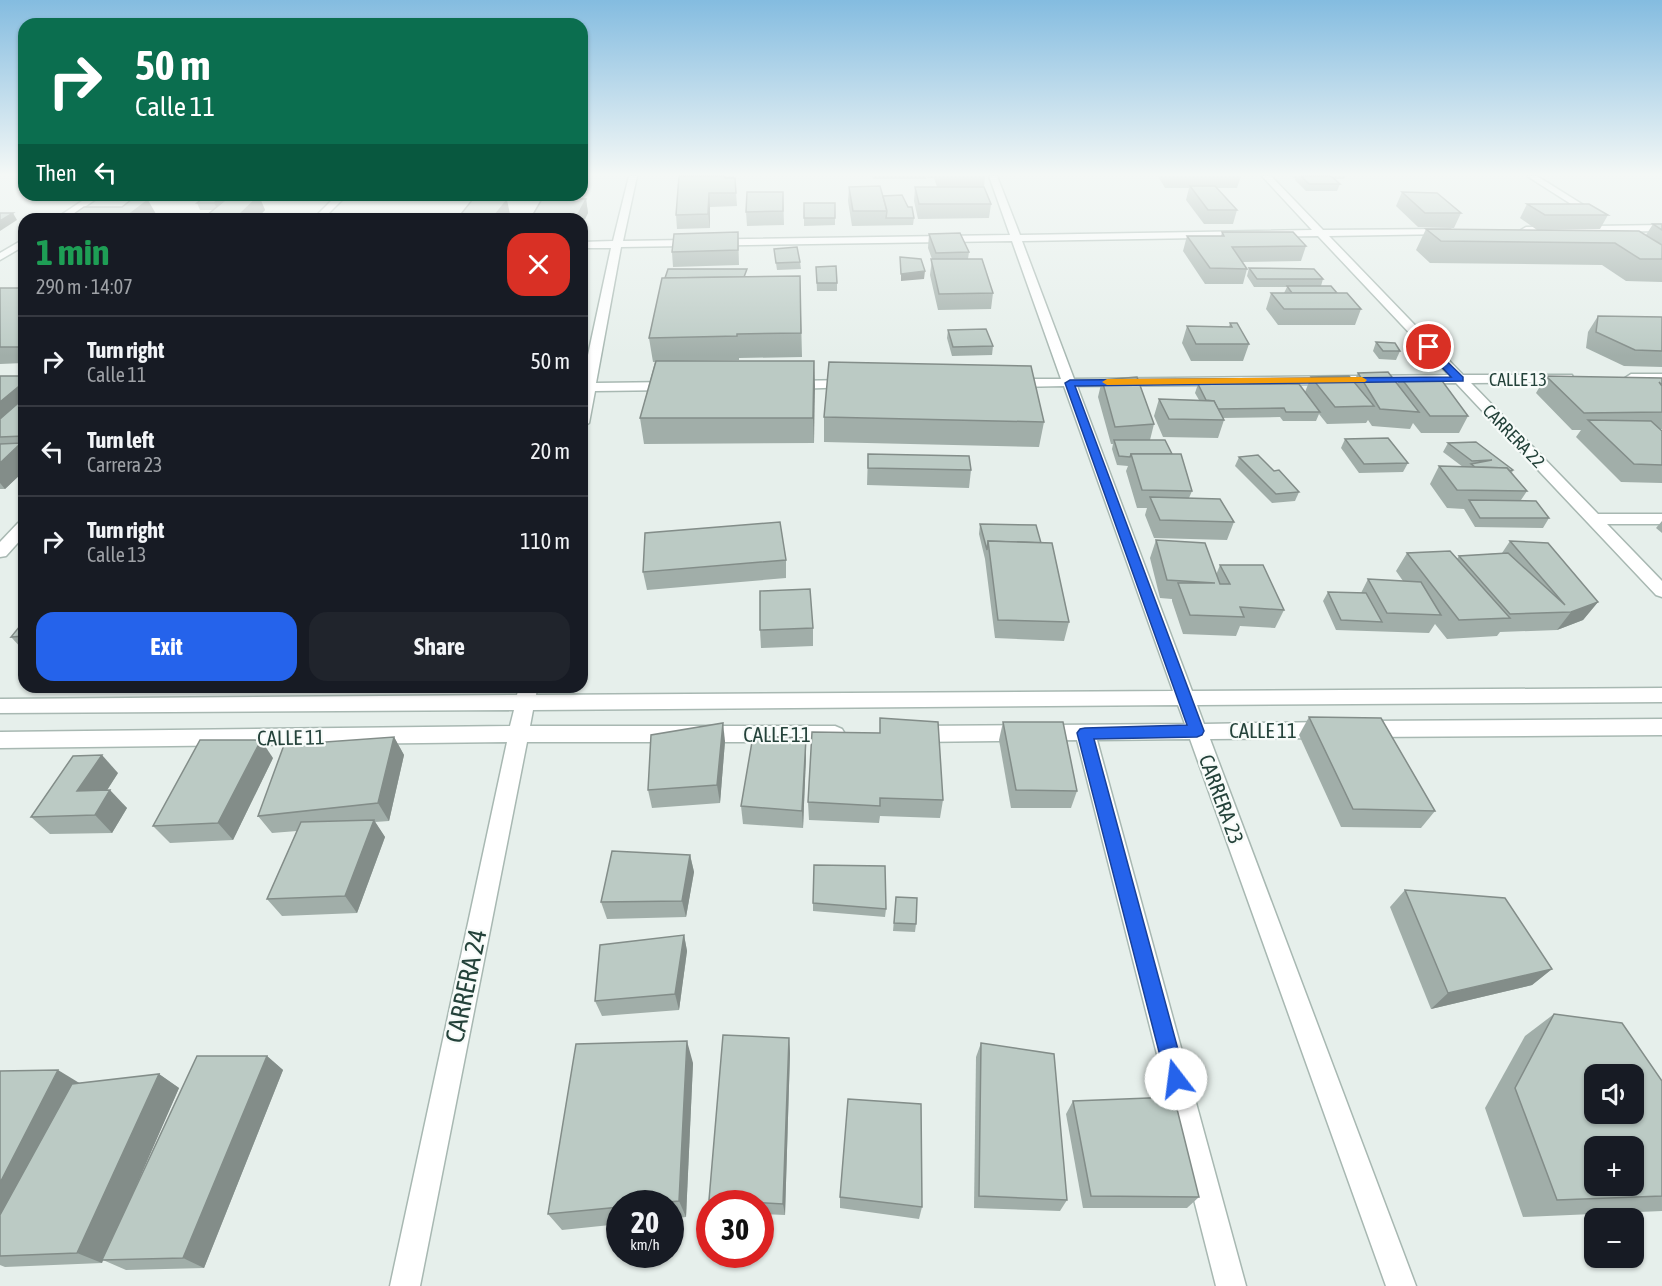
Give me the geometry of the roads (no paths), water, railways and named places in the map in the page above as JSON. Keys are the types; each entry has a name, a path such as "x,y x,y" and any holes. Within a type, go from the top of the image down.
{"street":[{"path":"588,378 619,236"},
{"path":"588,245 1138,236"},
{"name":"CARRERA 22","path":"1325,236 1662,591"},
{"path":"1628,236 1635,240"},
{"name":"CARRERA 23","path":"1016,238 1401,1286"},
{"path":"2,255 18,246"},
{"path":"2,255 18,254"},
{"name":"CALLE 13","path":"998,383 1579,378"},
{"path":"1614,378 1662,378"},
{"path":"782,385 866,384"},
{"path":"588,387 686,386"},
{"path":"1592,519 1662,519"},
{"path":"0,552 18,532"},
{"name":"CALLE 11","path":"0,706 526,695 1185,698 1662,695"},
{"name":"CARRERA 24","path":"405,1286 526,695"},
{"name":"CALLE 11","path":"896,734 1662,727"},
{"path":"1085,733 1231,1286"},
{"name":"CALLE 11","path":"0,740 518,734 849,734"}]}
